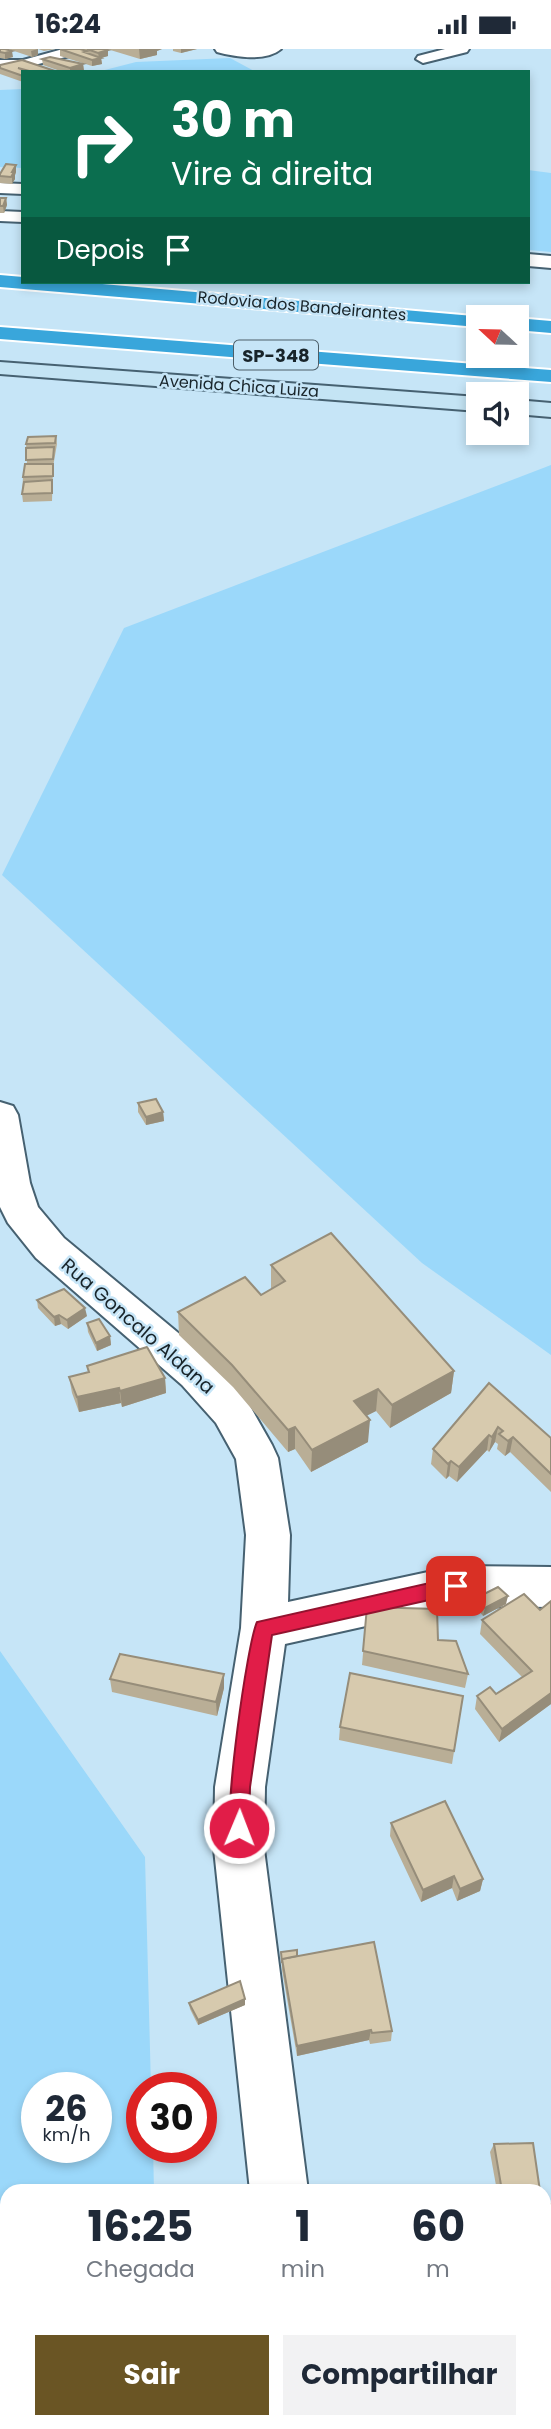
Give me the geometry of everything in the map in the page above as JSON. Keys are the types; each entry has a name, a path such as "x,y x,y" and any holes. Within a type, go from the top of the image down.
{"highway":[{"name":"Rodovia dos Bandeirantes","path":"0,281 21,283"},
{"name":"Rodovia dos Bandeirantes","path":"36,284 466,320"},
{"path":"529,325 551,327"},
{"name":"SP-348","path":"0,333 551,376"}],"main road":[{"name":"Avenida Chica Luiza","path":"0,368 466,403"},
{"path":"529,408 551,410"}],"street":[{"path":"0,64 23,64 80,49"},
{"path":"222,49 241,53 274,49"},
{"path":"423,59 462,49"},
{"path":"0,188 21,189"},
{"path":"0,216 21,217"},
{"path":"0,229 21,231"},
{"path":"530,260 551,263"},
{"name":"Rua Goncalo Aldana","path":"0,1115 11,1183 21,1213 50,1248 197,1373 231,1411 257,1458 268,1535 264,1628 240,1787 239,1849 278,2184"},
{"path":"264,1628 456,1586 551,1587"}],"shaded area":[{"path":"230,58 252,70 105,70 136,62"},
{"path":"21,89 21,168 0,167 0,90"},
{"path":"530,170 551,173 551,252 530,250"},
{"path":"551,465 551,1355 422,1263 2,875 124,628"},
{"path":"0,1651 145,1857 151,2072 126,2072 126,2163 153,2163 154,2184 0,2184"}],"building":[{"path":"0,49 12,51 5,53 0,52"},
{"path":"60,49 80,49 101,58 92,60"},
{"path":"87,49 104,49 108,50 98,53"},
{"path":"50,57 83,64 70,68 42,59"},
{"path":"22,60 52,70 18,68 24,70 21,70 21,75 0,68 0,65"},
{"path":"6,164 16,165 11,177 0,176"},
{"path":"0,198 6,198 3,206 0,206"},
{"path":"56,436 55,443 26,444 28,437"},
{"path":"54,447 53,459 26,460 26,448"},
{"path":"25,464 53,464 53,476 23,477"},
{"path":"52,480 52,493 22,494 24,482"},
{"path":"156,1099 163,1112 146,1117 138,1103"},
{"path":"331,1233 454,1371 392,1405 378,1389 354,1401 370,1420 312,1450 295,1427 288,1430 232,1365 178,1312 245,1277 261,1295 285,1281 271,1265"},
{"path":"64,1289 85,1308 67,1320 59,1315 54,1317 37,1300"},
{"path":"99,1319 110,1336 96,1343 87,1323"},
{"path":"147,1347 165,1378 120,1391 119,1388 77,1397 69,1377 89,1372 87,1366"},
{"path":"489,1383 551,1438 551,1474 513,1437 508,1441 499,1434 503,1431 498,1427 492,1437 489,1435 459,1467 451,1461 448,1464 433,1449"},
{"path":"498,1587 508,1596 485,1608 476,1598"},
{"path":"524,1594 540,1610 551,1601 551,1693 502,1729 477,1696 490,1687 496,1694 532,1671 482,1620"},
{"path":"367,1607 437,1609 438,1640 456,1641 468,1674 363,1651"},
{"path":"120,1654 224,1674 216,1702 110,1679"},
{"path":"350,1673 463,1696 454,1751 340,1727"},
{"path":"445,1801 483,1879 460,1889 454,1876 423,1890 391,1823"},
{"path":"374,1942 392,2031 372,2033 371,2030 297,2046 282,1959"},
{"path":"297,1950 297,1956 282,1959 282,1963 281,1952"},
{"path":"240,1981 245,1999 198,2020 189,2003"},
{"path":"533,2143 539,2184 501,2184 494,2144"}],"route":[{"path":"239,1828 240,1787 264,1628 456,1586"}]}
